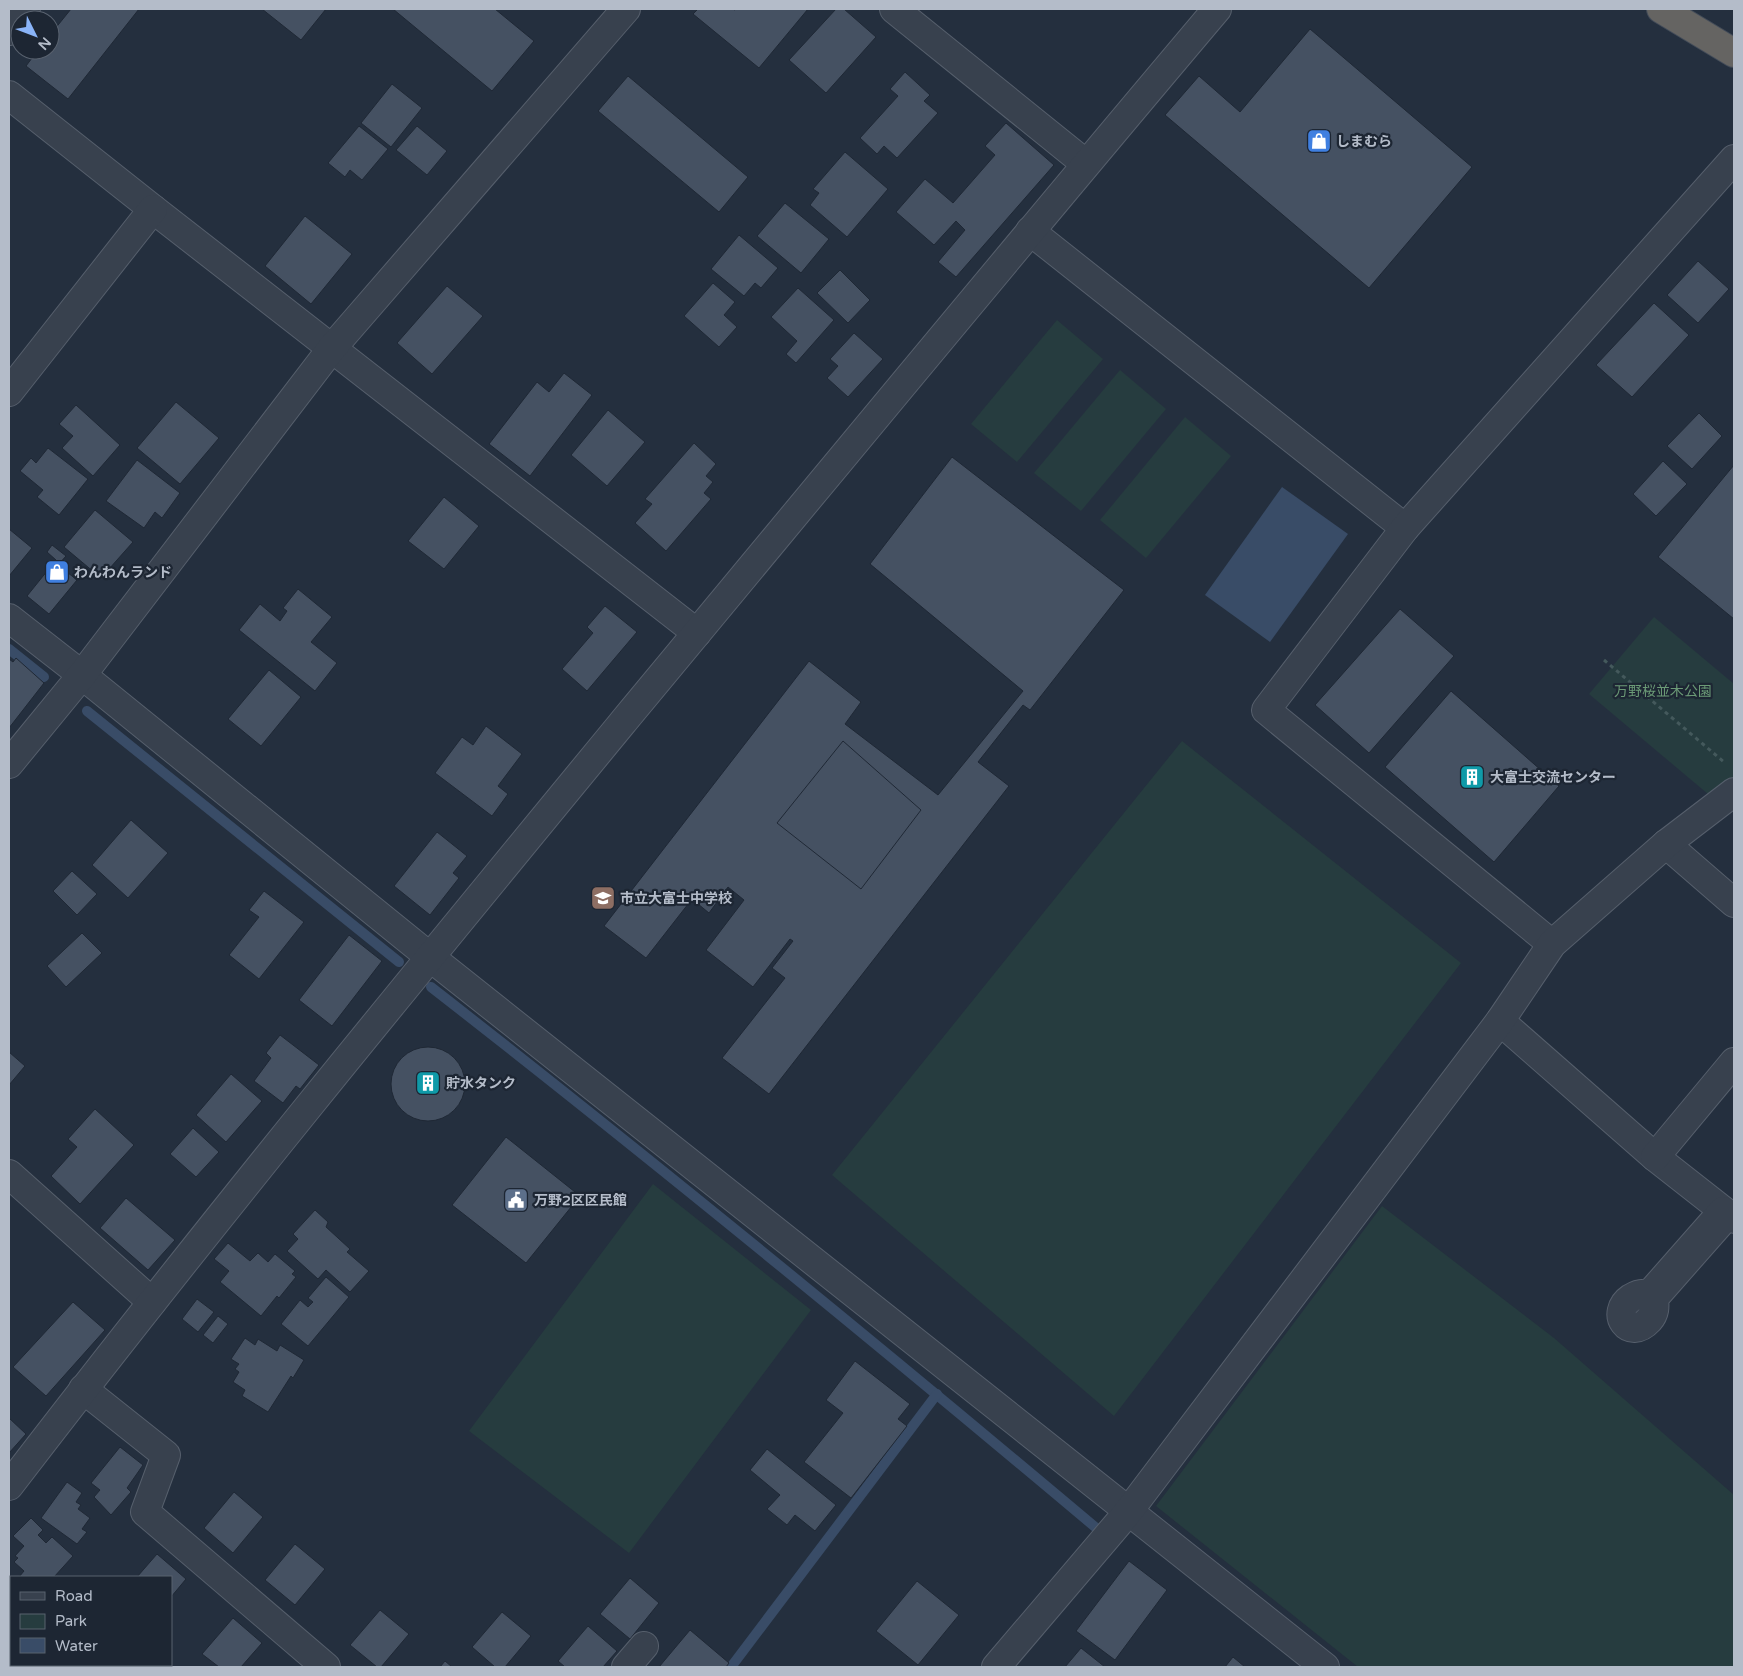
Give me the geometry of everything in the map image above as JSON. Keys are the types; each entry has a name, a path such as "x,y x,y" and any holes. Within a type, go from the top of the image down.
{"highway":[{"path":"1661,9 1734,53"}],"street":[{"path":"9,31 26,9"},
{"path":"9,764 82,674 332,348 626,9"},
{"path":"894,9 1086,164"},
{"path":"9,1486 152,1302 430,957 1086,164 1217,9"},
{"path":"9,95 697,633"},
{"path":"1552,944 1266,710 1405,528 1734,159"},
{"path":"9,392 153,209"},
{"path":"1030,232 1405,528"},
{"path":"9,618 82,674 430,957 1325,1667"},
{"path":"996,1667 1128,1512 1500,1021 1552,944 1666,844 1734,792"},
{"path":"1666,844 1734,903"},
{"path":"1500,1021 1655,1157 1728,1215"},
{"path":"1655,1157 1734,1062"},
{"path":"9,1174 152,1302"},
{"path":"83,1389 166,1455 145,1512 326,1667"},
{"path":"626,1667 644,1646"}],"path":[{"path":"1604,660 1727,764"}],"green space":[{"path":"1057,320 1103,359 1017,462 971,424"},
{"path":"1120,370 1166,409 1081,511 1034,473"},
{"path":"1185,417 1231,456 1146,558 1100,520"},
{"name":"万野桜並木公園","path":"1654,617 1734,684 1734,777 1708,794 1589,694"},
{"path":"1182,741 1461,963 1114,1416 832,1175"},
{"path":"653,1184 811,1310 629,1553 469,1431"},
{"path":"1382,1206 1554,1338 1734,1495 1734,1667 1358,1667 1156,1506"}],"water":[{"path":"1282,487 1348,534 1270,642 1205,595"}],"building":[{"path":"71,9 139,9 68,99 26,66 30,60 60,60 60,23"},
{"path":"262,9 326,9 301,40"},
{"path":"393,9 495,9 534,41 492,91"},
{"path":"698,9 808,9 759,68 693,14"},
{"path":"836,9 844,9 876,37 826,93 789,60"},
{"name":"しまむら","path":"1310,29 1472,167 1369,288 1165,115 1199,76 1240,112"},
{"path":"905,72 930,95 924,101 938,113 897,158 884,146 877,154 860,138 898,96 890,89"},
{"path":"628,76 748,177 719,212 598,111"},
{"path":"392,84 422,108 391,147 361,123"},
{"path":"1006,123 1054,165 956,277 938,262 965,230 956,221 934,245 896,212 925,179 953,203 995,155 985,146"},
{"path":"359,126 388,149 362,180 350,170 345,177 328,163"},
{"path":"417,126 447,151 427,175 396,150"},
{"path":"845,152 888,189 847,237 810,205 819,193 813,189"},
{"path":"785,203 829,239 801,273 757,236"},
{"path":"305,216 352,254 311,304 265,266"},
{"path":"739,235 778,268 761,288 755,283 744,296 711,269"},
{"path":"1698,261 1729,289 1698,323 1667,295"},
{"path":"840,270 870,300 848,323 817,293"},
{"path":"713,283 735,302 724,315 737,327 719,347 684,316"},
{"path":"447,286 483,316 432,374 397,343"},
{"path":"798,288 834,320 796,363 786,354 797,341 771,317"},
{"path":"1654,303 1689,335 1632,397 1596,365"},
{"path":"854,333 883,359 848,397 827,378 838,366 830,359"},
{"path":"564,373 592,395 530,476 489,444 537,382 549,392"},
{"path":"176,402 219,438 180,484 137,448"},
{"path":"76,405 120,445 93,476 62,448 73,436 59,424"},
{"path":"608,410 645,442 607,486 571,455"},
{"path":"1699,413 1722,436 1692,469 1667,446"},
{"path":"694,443 716,464 706,476 713,482 704,493 711,499 666,551 635,523 652,504 645,499"},
{"path":"48,448 88,479 59,515 37,497 43,490 20,471 31,458 36,463"},
{"path":"952,457 1124,590 1030,710 1023,705 978,762 1009,786 769,1094 722,1058 785,978 772,968 793,941 790,939 753,987 706,950 744,900 728,887 709,913 692,899 646,958 604,926 809,661 861,702 845,724 938,795 1023,691 870,564"},
{"path":"137,460 180,493 162,518 155,512 144,528 106,501"},
{"path":"1663,461 1687,484 1656,516 1633,494"},
{"path":"1734,465 1734,619 1658,557"},
{"path":"444,497 479,526 444,569 408,541"},
{"path":"95,510 133,542 101,578 64,547"},
{"path":"9,529 32,548 9,576"},
{"name":"わんわんランド","path":"52,545 66,556 58,565 77,580 49,614 27,596 56,560 47,552"},
{"path":"298,589 332,617 311,642 337,663 315,691 239,630 260,604 280,621 287,611 283,608"},
{"path":"605,606 637,632 587,691 562,669 593,633 587,627"},
{"path":"1400,609 1454,656 1369,753 1315,705"},
{"path":"16,658 44,683 9,728 9,659 13,662"},
{"path":"269,670 301,697 261,746 228,719"},
{"name":"大富士交流センター","path":"1451,691 1559,786 1494,862 1385,767"},
{"path":"486,726 522,754 498,786 508,794 492,816 435,773 462,737 473,745"},
{"path":"843,741 921,810 861,889 777,823"},
{"path":"131,820 168,853 128,898 92,865"},
{"path":"437,832 467,856 453,873 459,878 430,915 394,886"},
{"path":"72,871 97,894 77,915 53,891"},
{"path":"264,891 304,922 259,979 229,955 259,917 249,910"},
{"path":"82,933 102,953 66,987 47,966"},
{"path":"349,935 382,961 332,1026 299,1000"},
{"path":"280,1035 319,1065 300,1089 296,1086 283,1103 254,1081 271,1058 266,1053"},
{"name":"貯水タンク","path":"428,1047 449,1053 459,1063 465,1084 459,1105 449,1115 428,1121 407,1115 397,1105 391,1084 397,1063 407,1053"},
{"path":"9,1052 25,1066 9,1085"},
{"path":"231,1074 262,1101 226,1142 196,1115"},
{"path":"95,1109 134,1145 80,1204 51,1176 77,1147 68,1139"},
{"path":"193,1128 219,1152 196,1177 170,1154"},
{"name":"万野2区区民館","path":"506,1137 580,1196 526,1263 452,1205"},
{"path":"126,1198 175,1240 148,1270 100,1228"},
{"path":"315,1210 328,1222 326,1227 350,1249 347,1252 369,1271 350,1292 326,1270 318,1279 287,1251 298,1239 293,1234"},
{"path":"228,1243 250,1261 258,1253 268,1262 275,1254 295,1271 292,1274 296,1277 261,1316 220,1282 229,1271 214,1259"},
{"path":"326,1277 349,1297 308,1346 281,1324 300,1300 308,1307 313,1302 308,1298"},
{"path":"197,1299 214,1312 198,1332 182,1319"},
{"path":"73,1302 105,1330 46,1396 13,1367"},
{"path":"218,1316 228,1324 213,1343 203,1335"},
{"path":"245,1338 255,1345 258,1339 277,1351 280,1345 304,1360 293,1378 291,1376 268,1412 242,1396 245,1390 233,1382 239,1372 235,1369 239,1364 231,1359"},
{"path":"855,1361 910,1404 898,1419 907,1426 851,1498 804,1462 843,1413 826,1400"},
{"path":"9,1418 26,1434 9,1453"},
{"path":"120,1447 143,1465 127,1488 131,1492 111,1515 94,1497 100,1490 91,1483"},
{"path":"767,1449 836,1505 815,1531 795,1515 787,1525 767,1509 780,1495 750,1470"},
{"path":"67,1482 82,1493 76,1502 81,1505 78,1509 90,1518 82,1529 87,1532 77,1544 41,1518"},
{"path":"234,1492 263,1517 233,1553 204,1528"},
{"path":"31,1518 43,1530 38,1535 46,1543 52,1537 73,1556 55,1576 20,1576 24,1571 14,1562 18,1558 15,1556 24,1546 13,1536"},
{"path":"295,1544 325,1569 295,1605 265,1580"},
{"path":"157,1554 186,1579 172,1596 172,1576 138,1576"},
{"path":"1129,1561 1167,1590 1115,1660 1076,1631"},
{"path":"630,1578 659,1603 630,1639 600,1614"},
{"path":"917,1581 959,1615 918,1665 876,1631"},
{"path":"9,1586 10,1626 9,1628"},
{"path":"380,1610 409,1634 381,1667 377,1667 350,1645"},
{"path":"502,1612 531,1636 505,1667 495,1667 472,1647"},
{"path":"233,1618 262,1643 241,1667 219,1667 202,1654"},
{"path":"588,1626 617,1651 603,1667 565,1667 558,1661"},
{"path":"690,1630 729,1663 726,1667 659,1667"},
{"path":"1081,1648 1105,1667 1065,1667"},
{"path":"1233,1657 1245,1667 1225,1667"},
{"path":"445,1661 452,1667 440,1667"}],"waterway":[{"path":"9,649 44,677"},
{"path":"87,711 399,962"},
{"path":"431,987 769,1256 1101,1532"},
{"path":"731,1667 937,1394"}],"place":[{"name":"しまむら","path":"1319,141"},
{"name":"わんわんランド","path":"57,572"},
{"name":"大富士交流センター","path":"1472,777"},
{"name":"市立大富士中学校","path":"603,898"},
{"name":"貯水タンク","path":"428,1083"},
{"name":"万野2区区民館","path":"516,1200"}]}
